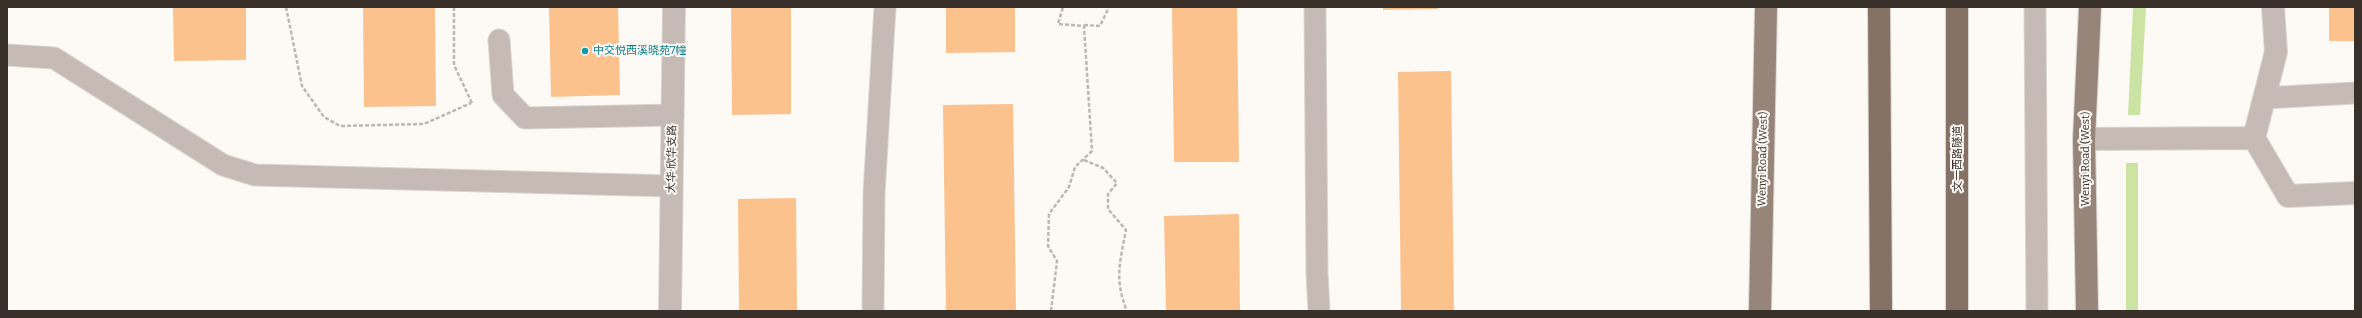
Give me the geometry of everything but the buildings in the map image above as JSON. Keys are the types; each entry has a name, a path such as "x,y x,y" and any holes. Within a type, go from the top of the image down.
{"highway":[{"path":"1879,7 1880,311"},
{"name":"文一西路隧道","path":"1957,7 1957,311"}],"main road":[{"name":"Wenyi Road (West)","path":"1760,311 1766,7"},
{"name":"Wenyi Road (West)","path":"2087,311 2084,139 2090,7"}],"street":[{"name":"大华·欣华支路","path":"670,311 674,7"},
{"path":"2273,7 2276,52 2254,138 2288,196 2355,193"},
{"path":"2084,139 2254,138"}],"lane":[{"path":"873,311 874,194 885,7"},
{"path":"1316,7 1319,311"},
{"path":"2035,7 2037,311"},
{"path":"499,40 502,95 525,118 672,116"},
{"path":"7,55 54,58 223,165 255,175 671,186"},
{"path":"2264,98 2355,93"}],"path":[{"path":"286,7 302,86 324,117 340,126 424,124 471,103 502,95"},
{"path":"454,7 454,65 471,103"},
{"path":"1063,7 1058,24 1100,26 1109,7"},
{"path":"1051,311 1057,261 1048,246 1049,214 1069,187 1075,167 1084,160 1092,150 1084,26 1080,25"},
{"path":"1084,160 1103,168 1117,184 1108,194 1108,208 1126,230 1119,268 1119,292 1127,311"}],"green space":[{"path":"2133,7 2146,7 2140,115 2128,115"},
{"path":"2126,163 2138,163 2138,311 2126,311"}],"place":[{"name":"中交悦西溪晓苑7幢","path":"585,51"}]}
